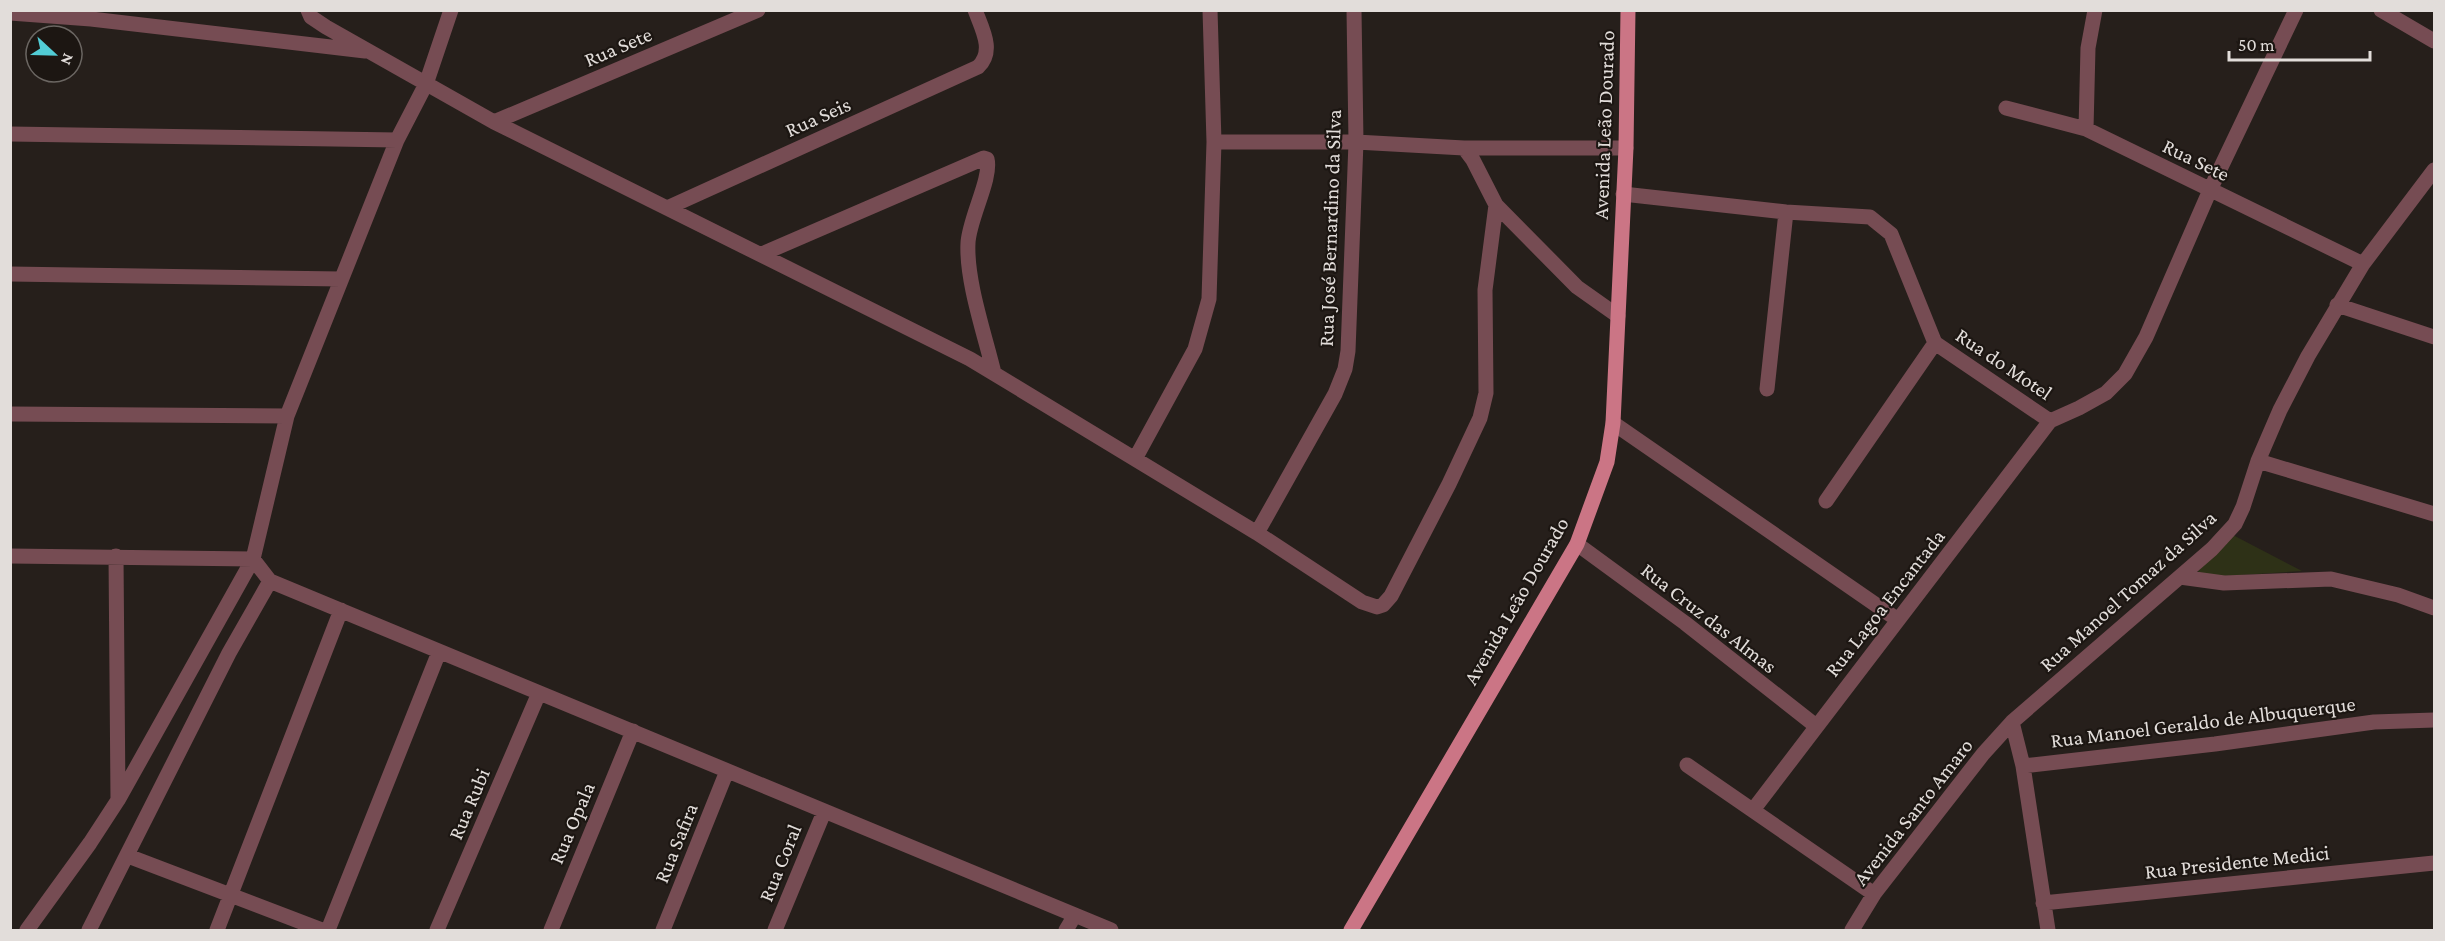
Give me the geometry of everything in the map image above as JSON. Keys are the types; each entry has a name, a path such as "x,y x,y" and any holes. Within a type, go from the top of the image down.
{"main road":[{"name":"Avenida Leão Dourado","path":"1351,930 1577,544 1606,462 1613,423 1626,148 1628,10"}],"street":[{"path":"308,10 312,17 326,27 374,52 494,122 970,359 1257,533 1369,606 1383,605 1391,596 1480,418 1486,385 1485,290 1496,205"},
{"path":"27,930 118,800 254,559 287,416 397,140 426,84 451,10"},
{"name":"Rua Sete","path":"494,122 758,10"},
{"name":"Rua Seis","path":"667,208 978,67 985,61 987,46 975,10"},
{"path":"1135,459 1195,349 1209,299 1214,142 1210,10"},
{"name":"Rua José Bernardino da Silva","path":"1257,533 1335,394 1345,369 1348,351 1356,142 1354,10"},
{"path":"2086,129 2088,48 2095,10"},
{"path":"2050,420 2106,393 2125,374 2146,337 2210,190 2296,10"},
{"path":"2381,10 2434,42"},
{"path":"10,13 91,19 374,52"},
{"name":"Rua Sete","path":"2006,108 2086,129 2363,264"},
{"path":"10,134 397,140"},
{"path":"1214,142 1356,142 1464,148 1626,148"},
{"path":"1464,148 1473,160 1496,205 1576,287 1618,316"},
{"path":"762,254 984,158 987,159 987,172 970,224 968,244 973,285 994,373"},
{"name":"Rua Manoel Tomaz da Silva","path":"2012,722 2212,549 2235,524 2280,410 2337,305 2363,264 2434,170"},
{"path":"1623,194 1786,212 1767,389"},
{"name":"Rua do Motel","path":"1786,212 1870,218 1891,234 1935,343 2050,420"},
{"path":"10,274 341,279"},
{"path":"2337,305 2434,337"},
{"path":"1826,501 1935,343"},
{"path":"10,414 287,416"},
{"name":"Rua Lagoa Encantada","path":"1753,810 2050,420"},
{"path":"1613,423 1898,620"},
{"path":"2258,461 2434,514"},
{"name":"Rua Cruz das Almas","path":"1577,544 1685,623 1816,726"},
{"path":"10,556 254,559"},
{"path":"116,556 118,800"},
{"path":"254,559 270,581 1111,930"},
{"path":"2180,577 2224,583 2331,579 2398,595 2434,609"},
{"path":"89,930 229,653 270,581"},
{"path":"217,930 341,610"},
{"path":"328,930 439,652"},
{"name":"Rua Rubi","path":"437,930 539,693"},
{"name":"Rua Manoel Geraldo de Albuquerque","path":"2023,766 2215,744 2374,722 2434,720"},
{"path":"2012,722 2023,766 2048,930"},
{"name":"Avenida Santo Amaro","path":"1852,930 1874,894 1983,754 2012,722"},
{"name":"Rua Opala","path":"550,930 633,731"},
{"path":"1687,765 1874,894"},
{"name":"Rua Safira","path":"663,930 727,771"},
{"name":"Rua Coral","path":"775,930 824,812"},
{"path":"128,856 322,930"},
{"name":"Rua Presidente Medici","path":"2043,903 2434,863"},
{"path":"1066,930 1075,915"}],"green space":[{"path":"2229,533 2302,571 2193,578"}]}
